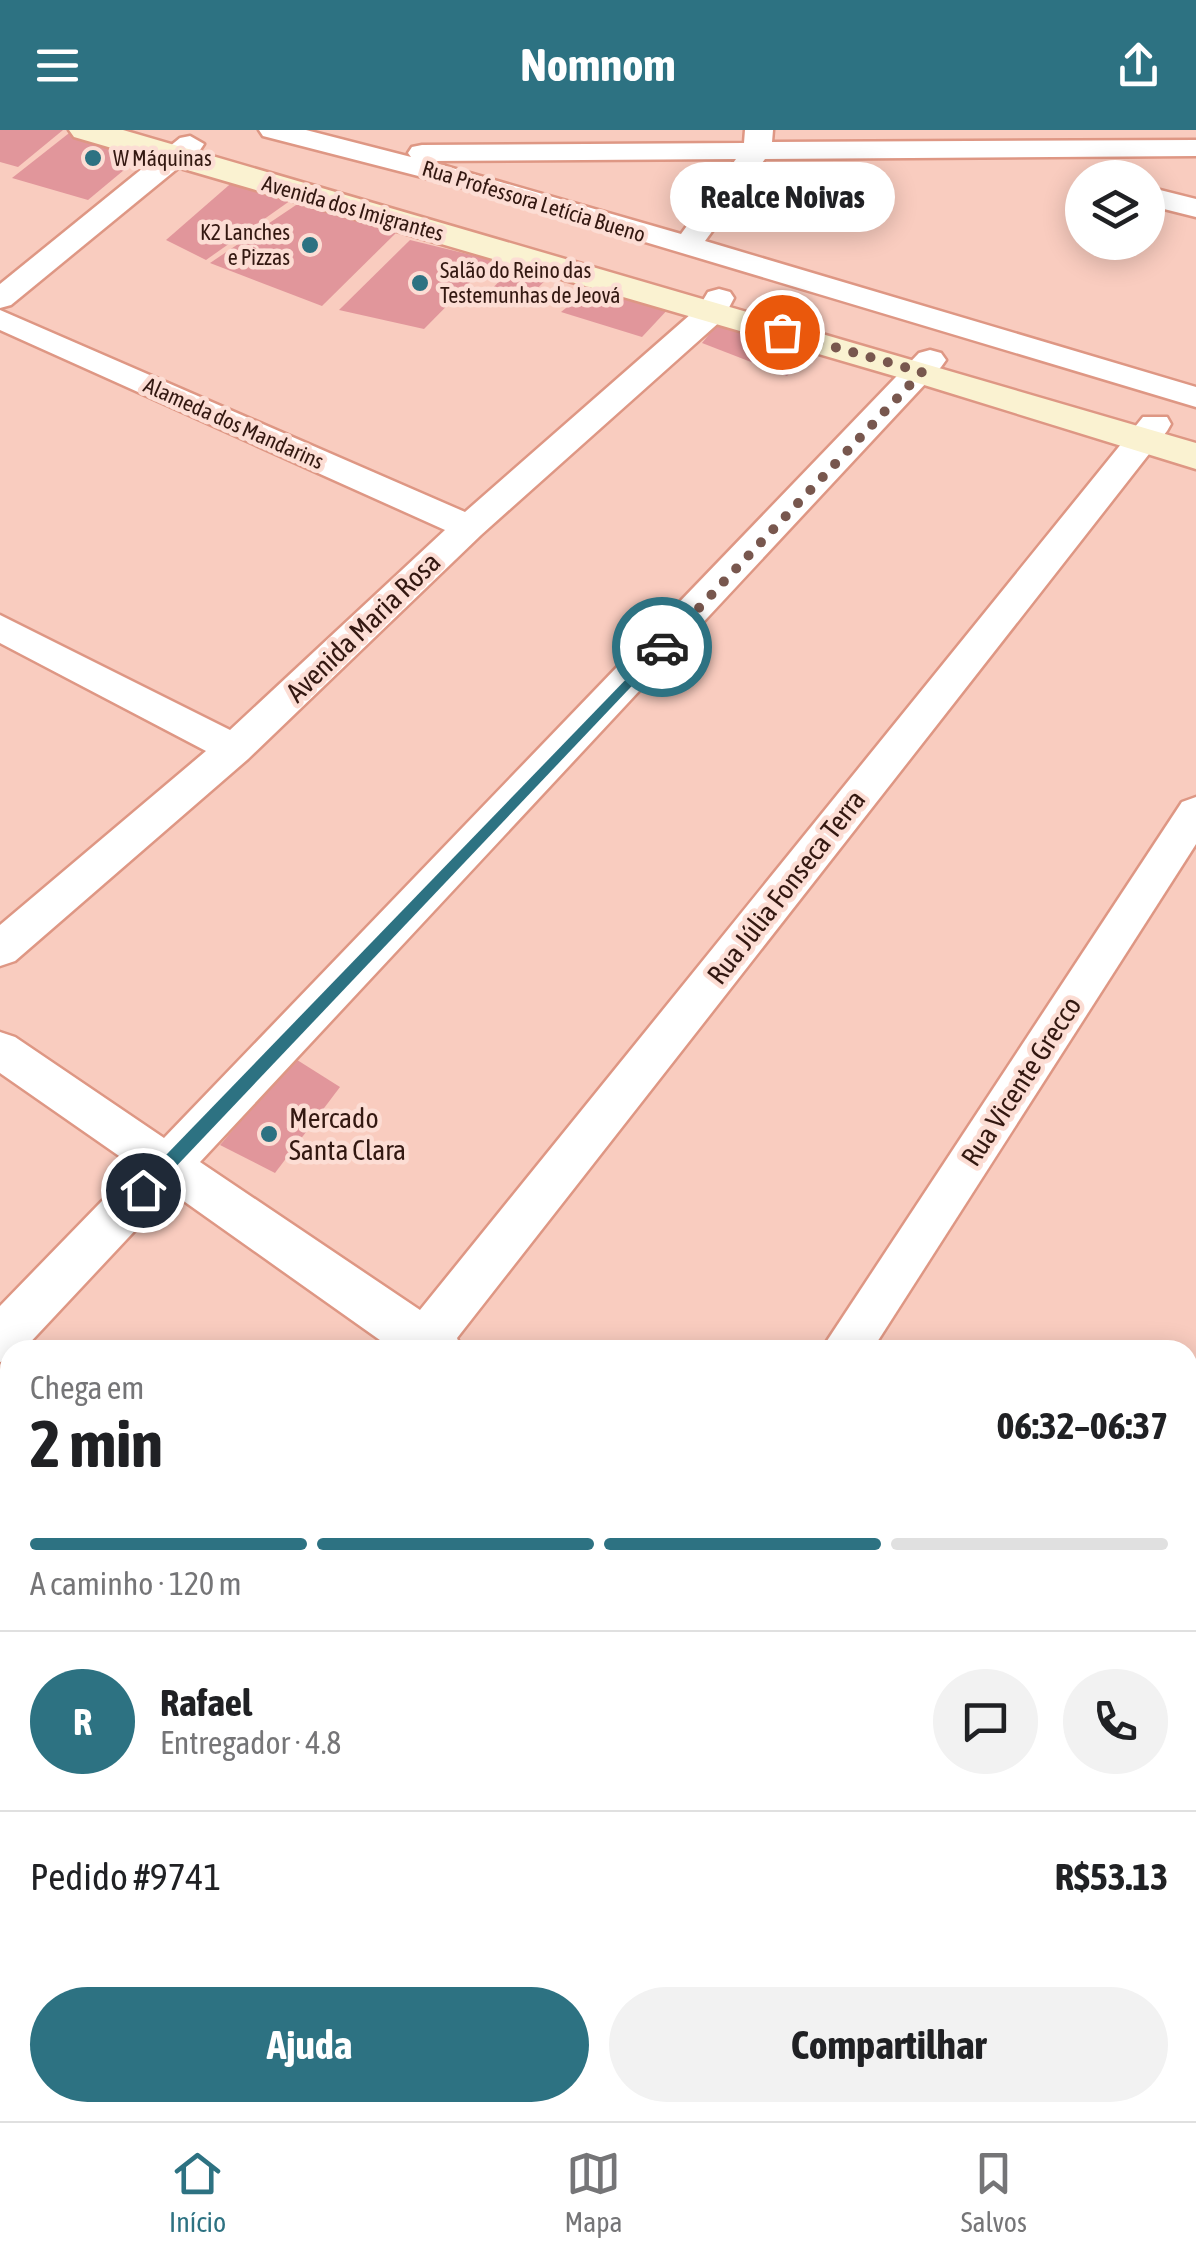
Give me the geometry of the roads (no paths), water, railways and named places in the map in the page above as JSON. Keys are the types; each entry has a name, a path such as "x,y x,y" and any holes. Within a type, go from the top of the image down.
{"main road":[{"name":"Avenida dos Imigrantes","path":"86,130 182,150 1149,431 1196,438"},
{"name":"Avenida dos Imigrantes","path":"142,130 182,150"},
{"name":"Avenida dos Imigrantes","path":"1149,431 1196,456"}],"street":[{"name":"Rua Professora Letícia Bueno","path":"273,130 370,153 1196,397"},
{"path":"370,153 759,140 967,150 1196,148"},
{"path":"686,247 759,140"},
{"path":"0,298 182,150"},
{"path":"967,150 1065,175"},
{"path":"1165,200 1196,208"},
{"name":"Avenida Maria Rosa","path":"0,949 234,749 469,526 716,305"},
{"name":"Alameda dos Mandarins","path":"0,319 469,526"},
{"path":"0,1340 926,366"},
{"name":"Rua Júlia Fonseca Terra","path":"433,1340 1149,431"},
{"path":"0,627 234,749"},
{"name":"Rua Vicente Grecco","path":"852,1340 1196,812"},
{"path":"0,1050 417,1340"}],"place":[{"name":"W Máquinas","path":"93,158"},
{"name":"K2 Lanches e Pizzas","path":"310,245"},
{"name":"Salão do Reino das Testemunhas de Jeová","path":"420,283"},
{"name":"Realce Noivas","path":"782,332"},
{"name":"Mercado Santa Clara","path":"269,1134"}]}
